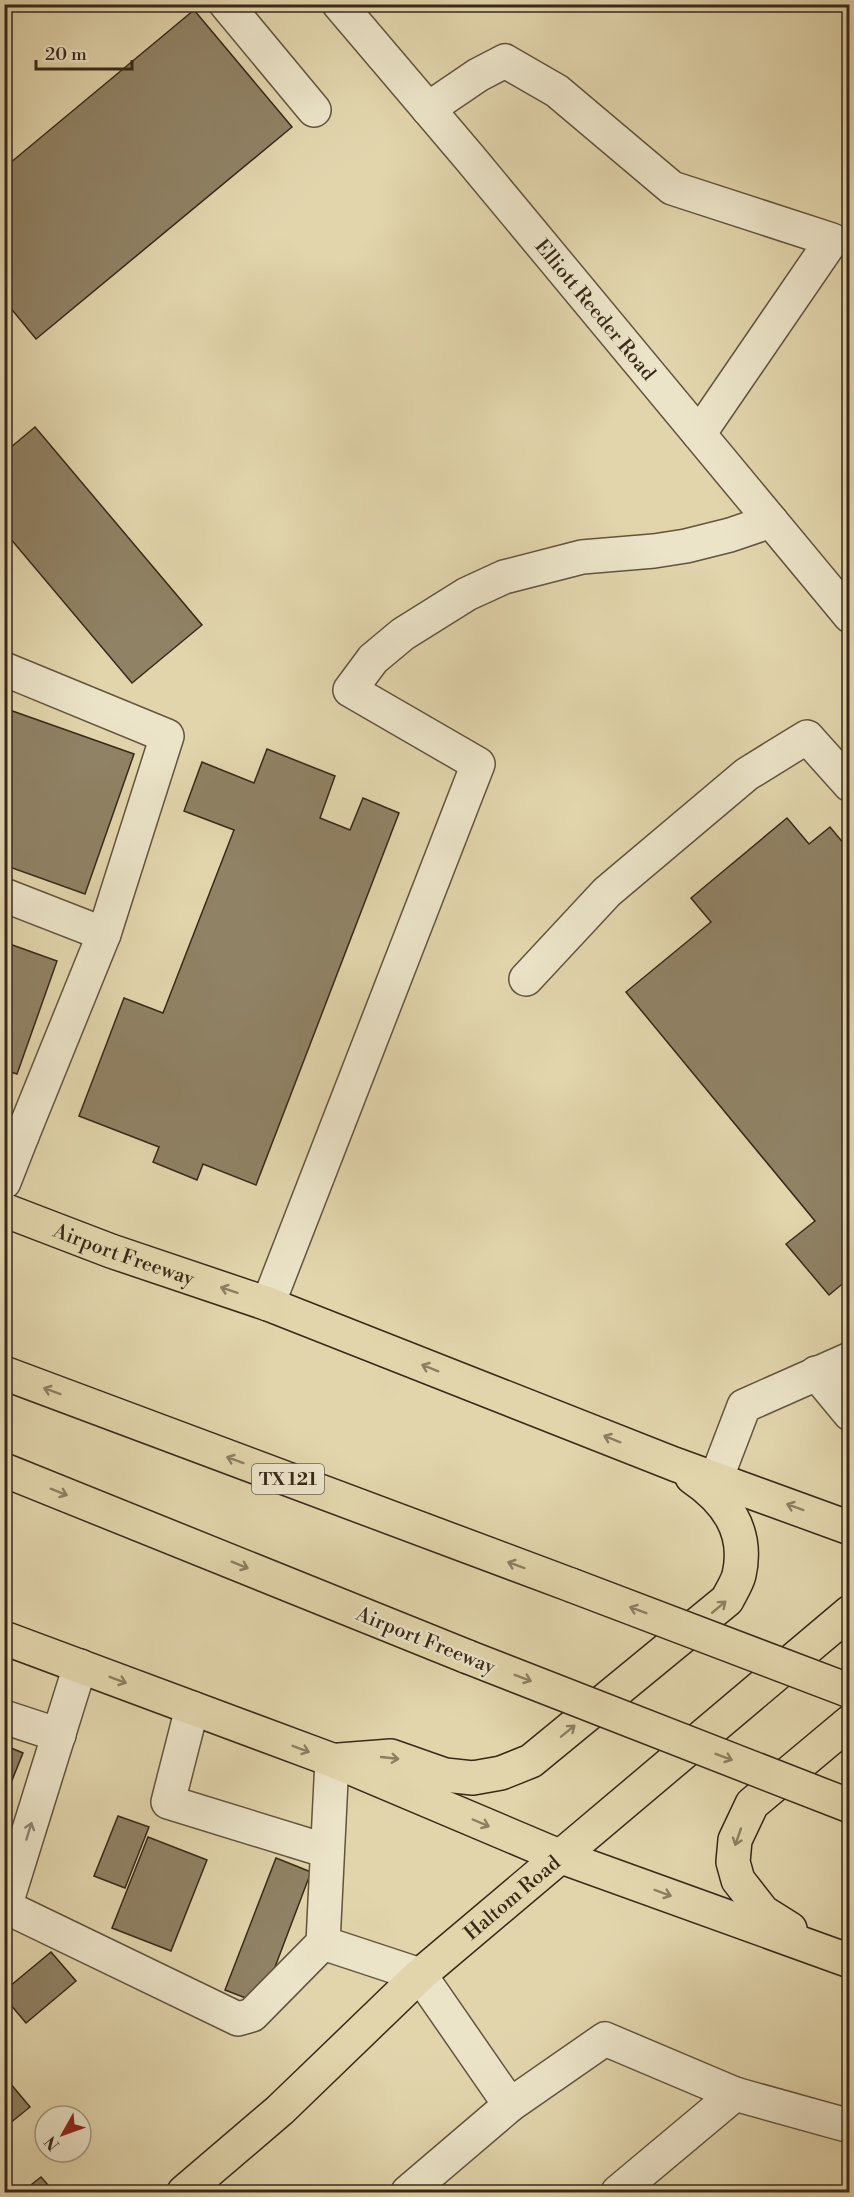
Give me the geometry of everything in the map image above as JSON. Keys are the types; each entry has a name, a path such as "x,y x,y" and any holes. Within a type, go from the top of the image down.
{"main road":[{"name":"Airport Freeway","path":"4,1210 111,1251 268,1304 674,1464 849,1528"},
{"name":"TX 121","path":"4,1374 849,1691"},
{"path":"332,1761 391,1756 445,1775 473,1778 501,1773 531,1761 727,1600 739,1576 741,1554 738,1528 725,1506 711,1489 674,1464"},
{"name":"Airport Freeway","path":"4,1470 468,1657 849,1806"},
{"name":"Haltom Road","path":"194,2189 420,1975 849,1612"},
{"path":"4,1638 332,1761 559,1856 840,1958"},
{"path":"840,1958 763,1912 738,1880 733,1862 735,1840 752,1804 849,1722"}],"street":[{"path":"226,4 314,110"},
{"name":"Elliott Reeder Road","path":"339,4 848,611"},
{"path":"428,109 478,75 505,61 557,91 672,188 832,240 699,434"},
{"path":"268,1304 478,764 350,690 373,659 403,634 467,594 504,577 582,557 686,546 730,535 771,521"},
{"path":"4,669 167,736 104,934 13,1133 4,1182"},
{"path":"526,979 607,892 747,774 807,737 849,785"},
{"path":"4,895 104,934"},
{"path":"716,1479 744,1406 849,1359"},
{"path":"816,1373 849,1414"},
{"path":"80,1666 5,1907 238,2019 252,2015 322,1943 332,1761"},
{"path":"192,1708 168,1802 327,1851"},
{"path":"4,1717 59,1736"},
{"path":"322,1943 420,1975 510,2105"},
{"path":"408,2193 510,2105 605,2038 735,2094 849,2126"},
{"path":"618,2193 735,2094"}],"building":[{"path":"194,10 292,127 36,339 4,300 4,168"},
{"path":"35,427 202,625 132,683 4,531 4,453"},
{"path":"4,708 134,754 85,894 4,865"},
{"path":"267,749 335,776 320,818 350,830 363,798 399,813 256,1185 203,1164 197,1180 153,1162 159,1147 79,1116 124,998 163,1013 234,830 184,811 202,762 254,783"},
{"path":"787,818 809,844 830,827 850,851 850,1284 847,1280 829,1295 786,1244 815,1221 626,992 711,922 691,898"},
{"path":"4,942 57,961 17,1074 4,1070"},
{"path":"4,1745 23,1753 4,1800"},
{"path":"118,1816 149,1827 125,1888 94,1876"},
{"path":"148,1837 207,1860 171,1951 112,1928"},
{"path":"276,1858 311,1872 261,2004 225,1990"},
{"path":"51,1952 76,1981 26,2023 4,1997 4,1991"},
{"path":"4,2076 30,2107 4,2128"},
{"path":"41,2177 54,2192 22,2192"}]}
